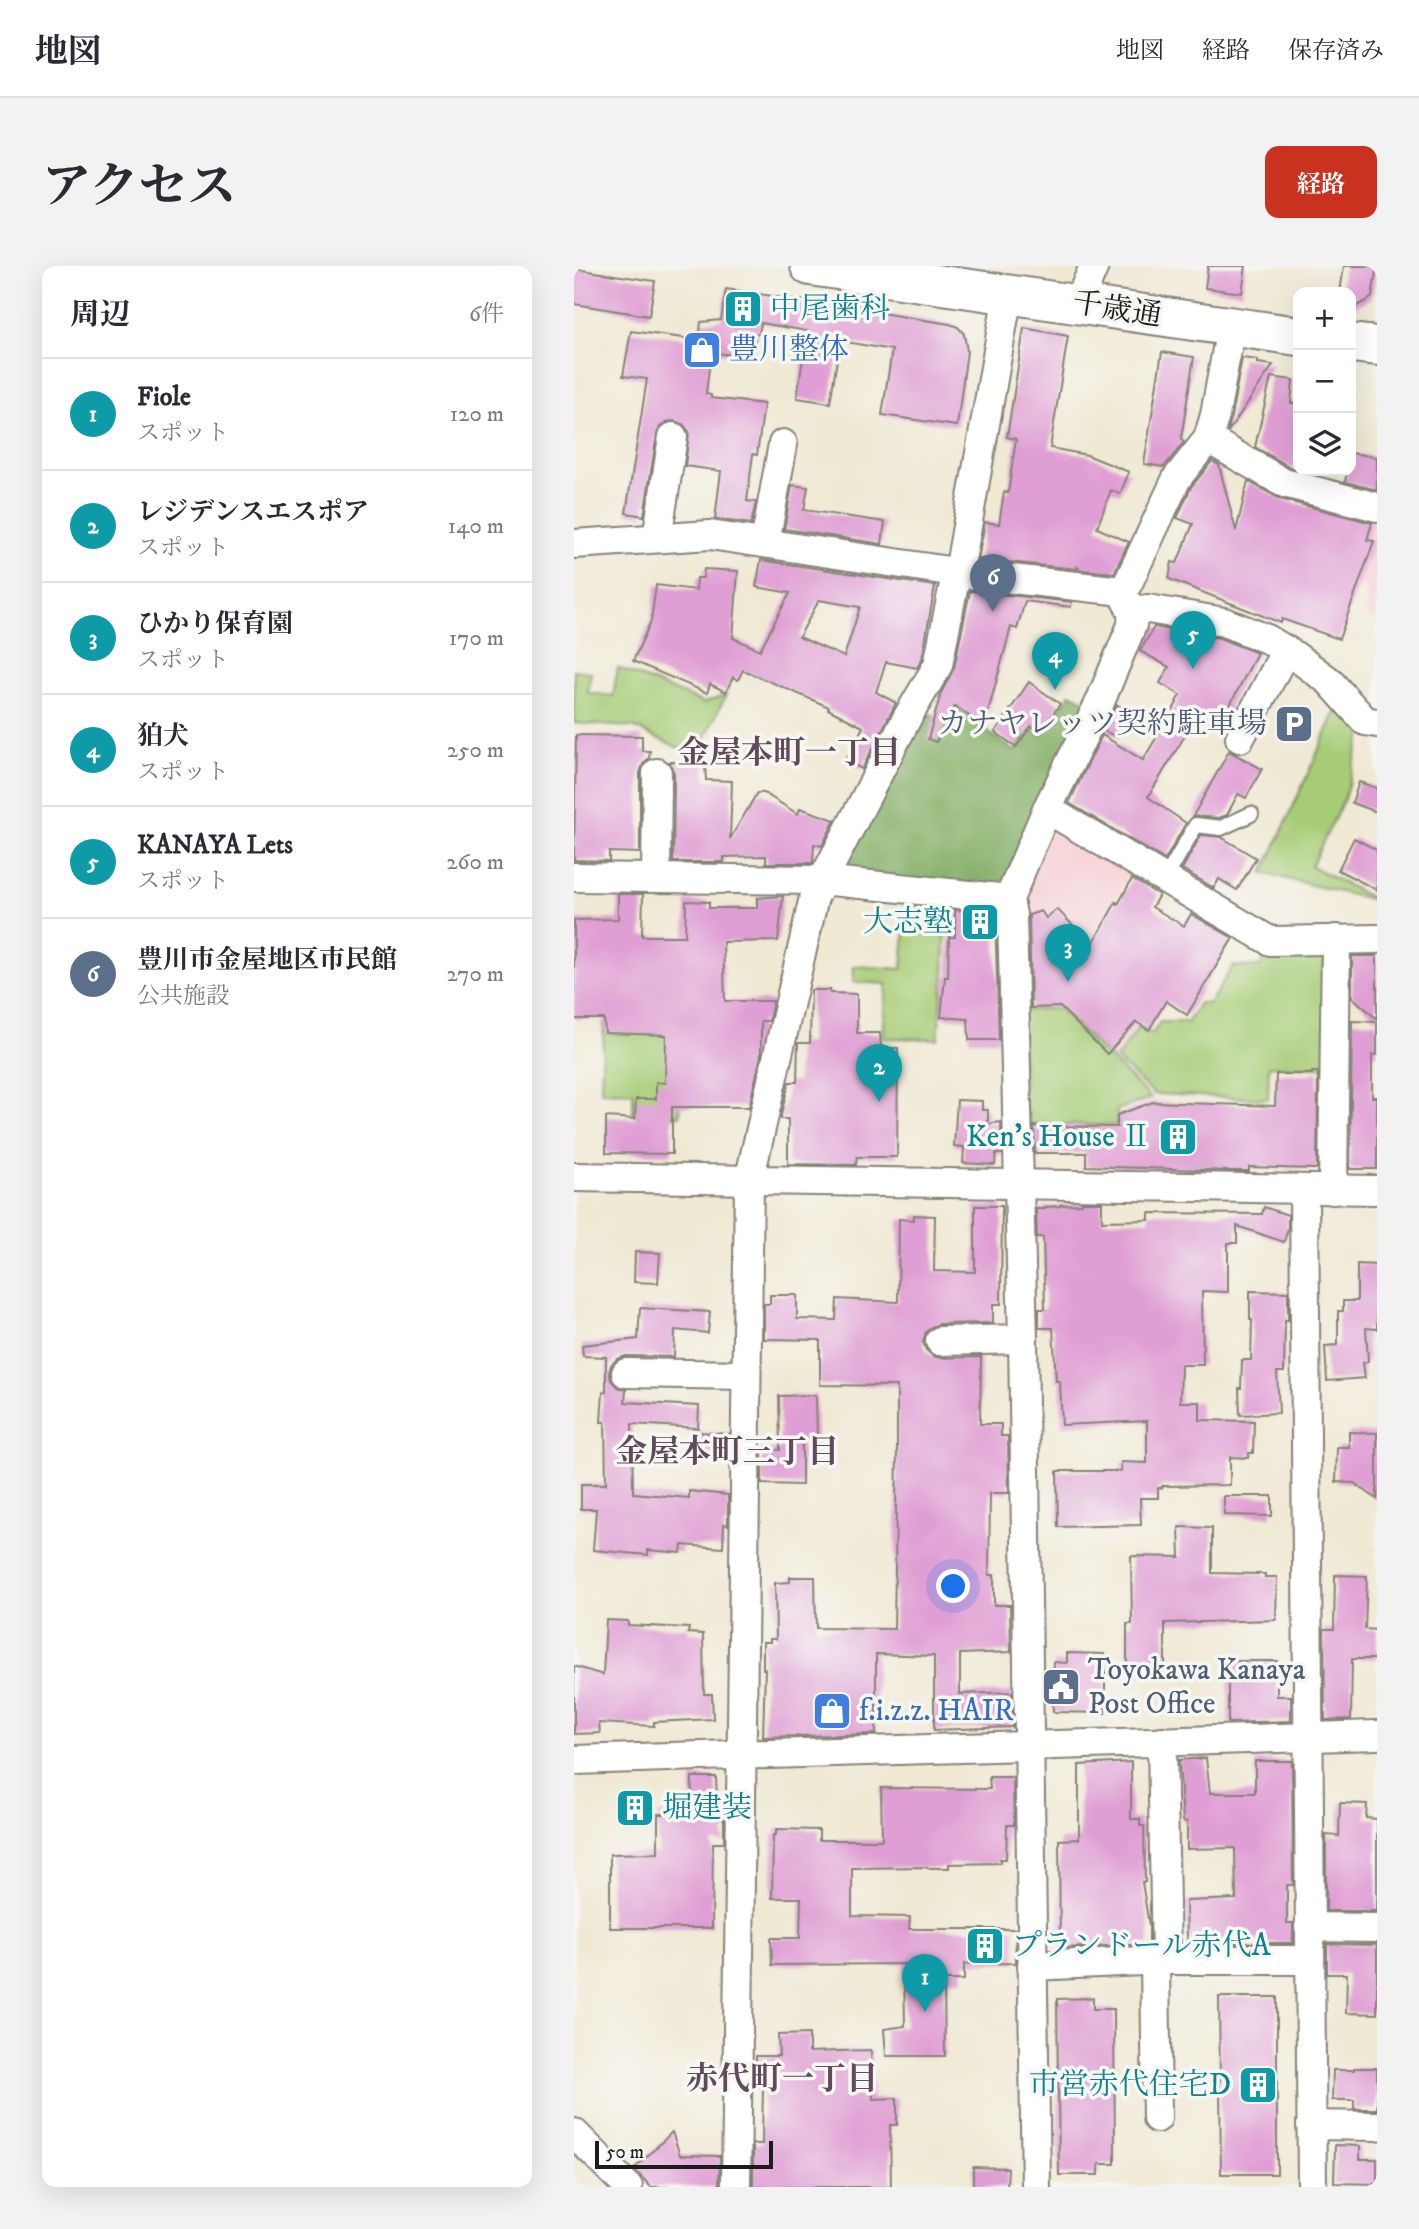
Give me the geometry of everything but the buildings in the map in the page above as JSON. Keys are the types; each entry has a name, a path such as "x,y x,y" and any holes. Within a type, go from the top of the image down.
{"street":[{"name":"千歳通","path":"810,266 1293,335"},
{"path":"1078,304 1094,266"},
{"path":"736,2187 749,1181 814,897 906,718 938,665 953,589 959,572 1008,294"},
{"path":"1036,2187 1020,1186 1012,915 1009,899 1047,809 1100,702 1132,625 1128,601 1177,478 1208,439 1231,327"},
{"path":"1356,344 1377,346"},
{"path":"657,538 673,437"},
{"path":"1208,439 1284,483 1377,507"},
{"path":"765,542 783,444"},
{"path":"574,544 710,535 959,572 1128,601 1148,609 1224,622 1267,639 1286,650 1329,681 1365,721 1377,723"},
{"path":"1240,738 1286,650"},
{"path":"656,878 657,773"},
{"path":"1047,809 1270,941 1377,939"},
{"path":"574,877 821,880 1009,899"},
{"path":"1333,1189 1336,939"},
{"path":"574,1177 1377,1190"},
{"path":"1304,1190 1312,2187"},
{"path":"940,1341 1023,1339"},
{"path":"626,1373 746,1375"},
{"path":"574,1760 1377,1735"},
{"path":"1157,2118 1162,1741"},
{"path":"1309,1927 1377,1928"},
{"path":"1032,1966 1160,1960 1310,1960"},
{"path":"1311,2126 1377,2126"},
{"path":"574,2133 628,2187"}],"lane":[{"path":"1165,879 1196,825 1221,828 1251,814"}],"shaded area":[{"path":"1360,511 1377,514 1377,620 1367,620 1366,588 1338,577"},
{"path":"1058,823 1132,868 1089,945 1117,1010 1139,1027 1113,1062 1059,1009 1021,1010 1018,903 1047,827"}],"green space":[{"path":"618,668 704,703 726,695 696,756 633,727 574,723 574,670 591,672 588,693 613,696"},
{"path":"967,688 987,699 972,721 1015,751 1032,729 1041,735 1071,693 1092,704 1001,888 842,876 837,865 923,710 948,724"},
{"path":"1339,705 1363,731 1344,799 1311,866 1377,901 1263,873"},
{"path":"908,894 947,897 938,1039 883,1038 887,984 853,982 854,966 902,969"},
{"path":"1323,949 1327,1067 1269,1066 1268,1099 1154,1094 1116,1059 1139,1027 1152,1034 1160,1022 1188,1022 1199,1003 1210,1003 1233,966 1259,967 1269,951"},
{"path":"1059,1009 1151,1098 1117,1110 1116,1125 1025,1124 1021,1010"},
{"path":"604,1023 682,1024 680,1116 633,1114 633,1092 601,1091"}],"place":[{"name":"中尾歯科","path":"743,309"},
{"name":"豊川整体","path":"702,350"},
{"name":"豊川市金屋地区市民館","path":"993,612"},
{"name":"KANAYA Lets","path":"1193,669"},
{"name":"狛犬","path":"1055,690"},
{"name":"カナヤレッツ契約駐車場","path":"1294,724"},
{"name":"大志塾","path":"980,922"},
{"name":"ひかり保育園","path":"1068,982"},
{"name":"レジデンスエスポア","path":"879,1102"},
{"name":"Ken's House Ⅱ","path":"1178,1137"},
{"name":"Toyokawa Kanaya Post Office","path":"1061,1687"},
{"name":"f.i.z.z. HAIR","path":"832,1711"},
{"name":"堀建装","path":"635,1808"},
{"name":"プランドール赤代A","path":"985,1946"},
{"name":"Fiole","path":"925,2012"},
{"name":"市営赤代住宅D","path":"1258,2085"}],"district":[{"name":"金屋本町一丁目","path":"789,754"},
{"name":"金屋本町三丁目","path":"727,1453"},
{"name":"赤代町一丁目","path":"782,2080"}]}
